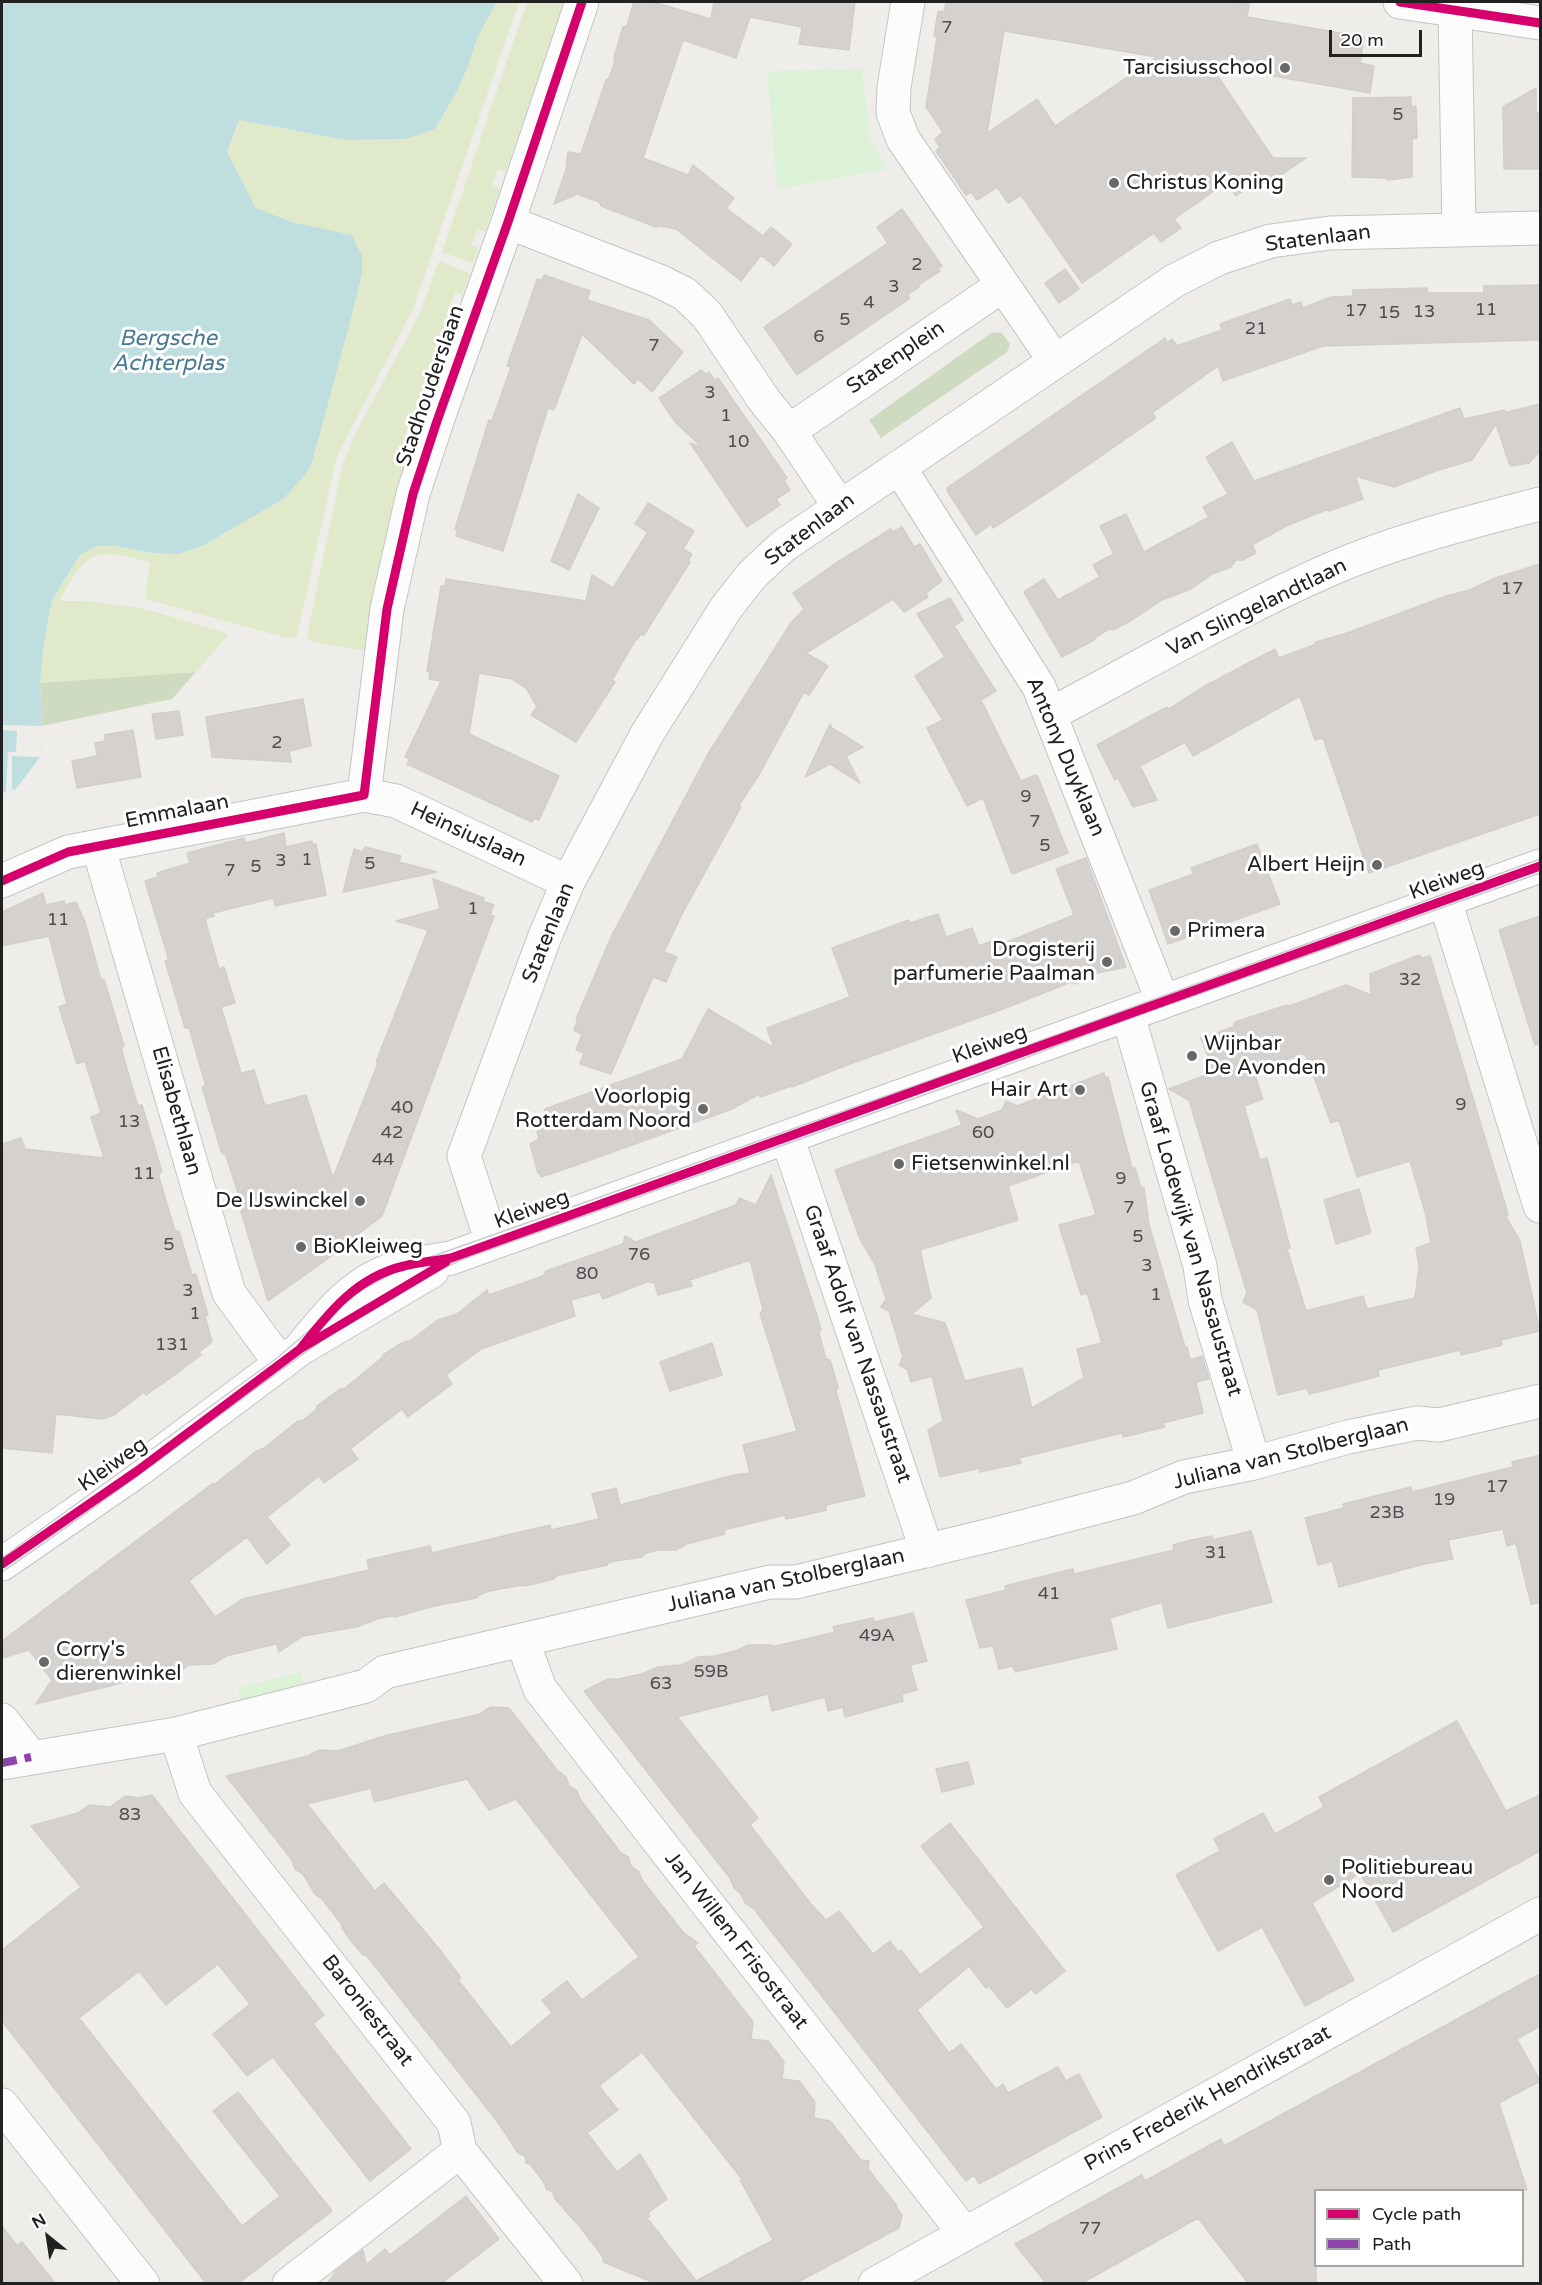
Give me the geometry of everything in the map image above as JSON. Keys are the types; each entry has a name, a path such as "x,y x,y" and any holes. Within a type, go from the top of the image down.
{"street":[{"name":"Stadhouderslaan","path":"364,795 387,609 413,494 582,2"},
{"path":"908,2 894,87 893,113 903,139 1055,361"},
{"path":"1400,2 1540,23"},
{"path":"1455,10 1460,229"},
{"path":"508,222 659,281 685,294 707,315 840,507"},
{"name":"Statenlaan","path":"492,1243 464,1156 545,936 568,882 647,735 726,608 752,575 783,546 899,466 1174,281 1219,258 1271,242 1330,233 1540,228"},
{"name":"Statenplein","path":"789,431 1003,285"},
{"name":"Antony Duyklaan","path":"899,466 1040,687 1163,1002"},
{"name":"Van Slingelandtlaan","path":"1052,714 1272,596 1333,568 1402,543 1540,504"},
{"name":"Emmalaan","path":"2,881 68,852 364,795"},
{"name":"Heinsiuslaan","path":"364,795 396,801 568,882"},
{"name":"Elisabethlaan","path":"98,846 230,1293 291,1356"},
{"name":"Kleiweg","path":"2,1564 137,1471 291,1356 427,1275 451,1258 1540,866"},
{"path":"1445,901 1540,1206"},
{"name":"Graaf Lodewijk van Nassaustraat","path":"1128,1015 1200,1266 1205,1300 1254,1462"},
{"name":"Graaf Adolf van Nassaustraat","path":"787,1137 927,1551"},
{"name":"Juliana van Stolberglaan","path":"16,1760 176,1734 366,1686 385,1672 770,1582 796,1582 927,1551 1133,1498 1184,1478 1348,1437 1417,1423 1439,1425 1540,1401"},
{"name":"Jan Willem Frisostraat","path":"522,1640 540,1689 965,2234"},
{"path":"2,1720 16,1760"},
{"name":"Baroniestraat","path":"176,1734 195,1792 454,2123 460,2151 566,2283"},
{"name":"Prins Frederik Hendrikstraat","path":"875,2283 1540,1914"},
{"path":"2,2105 143,2283"},
{"path":"289,2283 460,2151"}],"green space":[{"path":"497,2 519,2 413,309 337,456 297,636 284,637 145,599 150,562 117,555 104,555 86,562 69,584 60,601 87,601 142,608 229,634 196,672 40,683 52,599 80,555 97,546 116,546 152,553 206,544 283,499 312,463 324,418 292,222 256,208 227,152 239,120 346,140 405,139 435,129 455,95 468,67 477,38"},
{"path":"527,2 564,2 506,171 498,169 492,186 500,189 485,232 477,230 472,245 479,248 473,263 442,252"},
{"path":"862,69 870,140 887,169 777,189 767,71"},
{"path":"439,261 470,273 462,295 455,293 449,308 457,311 416,430 408,428 403,441 411,445 383,547 364,651 310,641 307,636 342,466 352,440 419,315"},
{"path":"1001,332 1010,344 1007,352 881,438 869,420 991,333"},
{"path":"196,672 172,699 42,726 40,683"},
{"path":"300,1672 303,1684 241,1700 238,1688"}],"water":[{"name":"Bergsche Achterplas","path":"2,2 497,2 477,38 468,67 455,95 435,129 405,139 346,140 239,120 227,152 256,208 292,222 352,235 362,256 362,273 312,463 304,476 283,499 206,544 179,554 152,553 116,546 97,546 80,555 52,600 40,683 42,726 40,757 16,789 2,793"}],"pier":[{"path":"2,725 42,726 40,757 12,756 12,790 6,792 8,752 16,752 17,731 2,730"}],"building":[{"path":"634,2 653,2 711,19 714,2 855,2 849,50 799,44 802,27 750,17 736,58 683,40 643,158 688,175 693,165 734,198 726,208 763,236 771,227 792,244 774,266 761,255 741,281 676,229 656,227 601,206 599,202 577,194 554,204 566,170 568,152 581,154 606,80 609,78 615,61 614,57 623,27 627,26"},
{"path":"946,2 1235,2 1249,4 1247,17 1364,37 1360,63 1374,66 1370,93 1210,65 1273,158 1306,158 1263,187 1258,181 1236,196 1227,182 1174,219 1181,228 1161,242 1154,233 1082,283 1021,195 1008,203 997,187 977,200 971,192 966,195 936,151 940,147 935,139 943,132 926,107 937,37 934,36 938,11 944,12","holes":["1004,31 1157,57 1055,126 1037,99 987,133"]},
{"path":"1536,88 1536,113 1540,113 1540,169 1504,169 1503,107"},
{"path":"1411,97 1411,107 1416,106 1417,138 1412,139 1412,177 1387,180 1387,178 1352,177 1353,98"},
{"path":"902,209 942,266 938,268 940,271 908,294 909,299 797,375 764,327 888,243 877,227"},
{"path":"1065,269 1079,289 1059,303 1045,283"},
{"path":"544,275 590,291 587,300 649,320 683,352 652,392 638,379 634,384 582,334 554,410 548,408 503,551 456,536 458,529 455,529 489,420 492,421 511,367 507,366 537,279 542,280"},
{"path":"1540,285 1540,340 1323,346 1223,381 1218,366 1152,413 1156,418 993,528 991,524 976,535 948,492 947,488 1165,338 1167,343 1172,339 1177,346 1222,330 1220,324 1290,299 1292,305 1301,302 1303,308 1331,297 1353,296 1353,290 1427,288 1428,293 1484,293 1484,286"},
{"path":"701,370 706,374 709,372 715,381 718,378 787,478 784,481 790,490 776,499 780,505 747,527 690,443 702,447 676,423 659,398"},
{"path":"1540,404 1540,451 1529,463 1510,466 1496,424 1472,460 1394,487 1355,476 1363,499 1329,511 1326,510 1286,526 1252,545 1256,553 1243,560 1236,560 1231,567 1212,574 1191,589 1162,600 1132,620 1113,630 1109,629 1062,657 1024,592 1044,579 1058,600 1100,577 1093,565 1114,554 1100,526 1126,514 1144,552 1209,517 1203,507 1228,494 1206,457 1232,442 1254,481 1460,408 1464,419"},
{"path":"578,494 599,508 569,570 551,561"},
{"path":"648,503 694,531 683,549 692,554 688,561 690,562 644,635 641,634 636,639 612,680 615,682 576,742 531,715 537,707 526,688 512,679 479,673 469,734 559,776 539,820 534,818 532,822 407,764 410,759 405,757 441,681 429,679 430,672 427,671 441,586 445,586 446,579 586,601 592,575 613,588 648,532 635,524"},
{"path":"902,527 914,547 920,544 942,581 926,593 928,597 904,612 893,599 806,653 828,666 809,695 804,692 760,773 739,805 741,807 682,914 664,952 677,957 666,982 653,977 611,1074 580,1064 584,1053 576,1050 582,1034 574,1030 578,1020 576,1019 612,935 708,754 791,623 804,609 793,593 891,529 893,532"},
{"path":"1540,564 1540,814 1369,873 1323,738 1315,740 1300,696 1193,756 1185,742 1140,766 1157,800 1133,807 1118,778 1115,780 1097,745 1167,707 1169,709 1205,686 1275,649 1279,658 1314,645 1316,642"},
{"path":"950,598 963,620 954,626 996,691 981,700 1021,781 1036,775 1038,777 1068,853 1012,874 983,798 967,806 927,728 943,720 915,676 945,657 917,614"},
{"path":"303,699 311,746 289,751 291,762 212,757 206,717"},
{"path":"179,711 183,735 156,739 152,714"},
{"path":"830,724 832,728 863,747 846,756 860,783 830,764 805,777"},
{"path":"133,730 141,777 77,788 72,761 97,756 95,743 106,741 104,735"},
{"path":"284,833 286,847 312,841 313,845 316,844 326,895 275,906 274,898 213,913 214,916 205,919 219,969 224,967 235,1003 221,1007 241,1073 254,1070 265,1106 306,1095 333,1178 428,930 396,921 440,909 433,879 484,898 483,901 494,905 490,915 494,916 382,1216 349,1241 350,1243 268,1301 241,1212 243,1208 225,1153 222,1154 202,1087 205,1083 189,1028 185,1028 165,961 168,957 145,881 158,877 157,873 190,863 187,853 244,838 245,843"},
{"path":"1257,844 1280,904 1168,944 1149,890 1194,874 1191,868"},
{"path":"365,847 401,856 399,862 437,872 343,892 354,849 363,852"},
{"path":"1086,858 1126,967 1098,973 1075,984 1071,982 792,1087 760,1097 759,1094 732,1109 568,1168 541,1177 538,1173 530,1144 539,1139 537,1132 545,1109 682,1059 708,1009 774,1048 767,1028 850,997 832,948 909,920 910,923 938,914 946,937 972,928 979,946 999,938 1002,944 1074,915 1056,869"},
{"path":"43,893 46,905 64,901 65,905 76,902 85,922 101,980 104,979 124,1046 122,1052 137,1103 139,1106 142,1105 162,1172 159,1173 159,1177 175,1231 179,1231 192,1275 196,1274 208,1315 205,1316 212,1342 199,1352 201,1355 173,1376 146,1395 144,1392 114,1415 102,1419 56,1414 52,1453 2,1448 2,1144 21,1138 25,1149 104,1158 91,1117 101,1113 85,1061 77,1064 59,1007 67,1004 49,936 2,946 2,912"},
{"path":"1540,916 1540,1044 1535,1045 1499,930"},
{"path":"1419,955 1422,958 1430,956 1508,1214 1506,1217 1520,1241 1540,1331 1501,1340 1502,1345 1482,1350 1461,1355 1460,1350 1378,1370 1379,1376 1334,1388 1309,1394 1307,1388 1278,1395 1257,1310 1243,1302 1247,1293 1189,1100 1169,1089 1214,1072 1201,1038 1233,1027 1235,1022 1290,1006 1346,985 1371,995 1370,974","holes":["1305,1053 1331,1123 1339,1120 1357,1177 1410,1161 1425,1212 1431,1243 1416,1248 1419,1266 1415,1298 1367,1309 1363,1296 1306,1311 1287,1249 1290,1248 1267,1158 1260,1160 1244,1106 1263,1099 1254,1072"]},
{"path":"1104,1073 1105,1078 1108,1077 1132,1168 1135,1168 1141,1188 1144,1187 1149,1225 1185,1347 1187,1347 1190,1360 1202,1356 1209,1379 1196,1382 1203,1413 1163,1423 1165,1427 1123,1437 1122,1433 1019,1458 1021,1463 980,1472 980,1468 940,1477 928,1430 943,1421 932,1376 911,1382 907,1369 899,1365 903,1357 889,1311 881,1307 886,1299 875,1265 860,1239 835,1170 962,1125 956,1110 978,1119 1002,1110 1006,1101 1017,1106","holes":["1079,1161 1096,1215 1059,1225 1081,1295 1087,1293 1102,1343 1077,1349 1084,1378 1032,1408 1022,1368 965,1381 945,1323 912,1314 931,1298 920,1250 1018,1220 1008,1186"]},
{"path":"771,1175 821,1329 819,1333 826,1359 830,1360 838,1387 836,1391 865,1496 826,1505 826,1510 806,1515 786,1519 785,1515 724,1530 725,1534 687,1544 676,1550 657,1550 644,1554 642,1557 609,1562 607,1565 556,1576 554,1579 489,1591 477,1598 434,1606 395,1617 380,1618 356,1627 303,1636 279,1652 275,1644 226,1656 213,1664 189,1665 176,1674 162,1673 36,1704 52,1680 29,1650 2,1658 2,1641 255,1452 264,1448 298,1421 302,1421 316,1410 317,1406 340,1389 344,1389 383,1355 411,1340 438,1320 457,1314 487,1290 489,1295 543,1276 546,1271 623,1244 625,1236 636,1242 736,1205 739,1198 756,1205","holes":["750,1260 763,1309 760,1314 797,1431 743,1445 750,1473 734,1475 620,1505 616,1488 592,1494 599,1519 551,1530 550,1525 432,1553 430,1546 367,1560 369,1570 243,1599 215,1617 189,1581 247,1537 267,1564 290,1545 267,1517 319,1476 324,1483 358,1459 350,1449 402,1409 408,1417 452,1384 446,1375 481,1349 575,1316 571,1300 600,1292 603,1299 649,1281 654,1282 658,1295 692,1286 690,1280"]},
{"path":"1359,1189 1371,1233 1336,1244 1324,1200"},
{"path":"712,1343 722,1375 670,1391 660,1362"},
{"path":"1540,1455 1540,1603 1531,1604 1516,1543 1507,1546 1503,1529 1448,1540 1453,1559 1424,1564 1339,1587 1332,1561 1318,1565 1305,1518 1344,1508 1343,1504 1411,1487 1412,1492 1513,1467 1512,1462"},
{"path":"1251,1531 1272,1602 1168,1628 1162,1602 1110,1618 1117,1649 1015,1672 1013,1666 999,1669 993,1646 980,1648 966,1600 1006,1590 1005,1586 1073,1569 1074,1574 1174,1550 1173,1545 1192,1540 1212,1536 1213,1540"},
{"path":"913,1613 927,1661 910,1665 917,1690 902,1694 903,1701 845,1717 843,1707 828,1711 825,1697 772,1711 768,1694 677,1717 758,1818 750,1825 811,1904 826,1920 839,1911 873,1954 890,1941 898,1952 901,1950 920,1975 984,1927 921,1846 950,1823 1065,1971 1036,1994 1032,1989 1007,2008 989,1986 986,1988 969,1966 917,2010 949,2053 961,2044 996,2089 1003,2084 1008,2093 1058,2067 1066,2081 1079,2074 1102,2117 979,2184 974,2175 966,2181 754,1909 745,1903 730,1878 584,1691 608,1679 642,1674 658,1667 682,1665 698,1657 716,1656 748,1645 772,1645 772,1647 835,1632 833,1627 873,1618 874,1622"},
{"path":"491,1707 509,1708 557,1770 566,1777 569,1786 577,1791 580,1799 621,1853 628,1857 631,1866 639,1872 642,1880 683,1932 698,1943 694,1946 753,2022 751,2039 768,2041 784,2062 782,2079 799,2081 815,2102 814,2118 830,2121 861,2160 869,2161 868,2169 902,2215 899,2228 796,2283 655,2283 603,2262 603,2257 581,2228 555,2199 553,2192 546,2189 545,2184 530,2164 526,2163 525,2156 518,2153 497,2121 366,1955 363,1955 352,1942 342,1925 323,1900 315,1894 303,1874 295,1869 292,1860 226,1776 308,1756 319,1750 338,1751 384,1736 480,1714","holes":["467,1779 489,1810 516,1799 639,1957 582,2000 567,1981 542,2000 552,2013 511,2047 458,1980 461,1978 440,1950 384,1883 375,1891 307,1804 371,1788 374,1802","642,2052 742,2179 740,2180 773,2240 696,2281 647,2218 650,2216 648,2213 667,2199 640,2154 617,2172 587,2133 618,2110 599,2086"]},
{"path":"1457,1721 1506,1811 1540,1795 1540,1851 1393,1932 1360,1873 1312,1903 1354,1980 1305,2006 1262,1927 1218,1951 1176,1875 1220,1851 1214,1839 1263,1813 1275,1834 1324,1807 1319,1797"},
{"path":"968,1762 974,1784 942,1792 936,1769"},
{"path":"152,1795 324,2015 313,2024 411,2149 370,2181 273,2057 247,2076 213,2034 250,2004 218,1964 166,2005 139,1971 79,2018 242,2226 280,2196 213,2111 238,2092 332,2211 239,2283 206,2283 2,2021 2,1950 81,1887 31,1826 78,1813 89,1805 110,1807 125,1796 138,1798"},
{"path":"1540,1974 1540,2026 1517,2039 1540,2081 1499,2103 1527,2190 1314,2189 1316,2283 1248,2283 1198,2218 1082,2283 1046,2283 1015,2244 1142,2175 1145,2181 1221,2139 1224,2146"},
{"path":"466,2196 499,2239 442,2283 328,2283 336,2271 363,2250 366,2265 385,2249 390,2255"},
{"path":"2,2226 17,2246 22,2242 55,2283 2,2283"}],"tram line":[{"path":"2,1558 277,1358 347,1298 405,1266 979,1063 1540,859"},
{"path":"2,1572 348,1323 405,1288 466,1258 1540,873"}],"marked path":[{"path":"2,1763 31,1757"}],"cycle path":[{"path":"2,881 68,852 364,795 387,609 413,494 582,2"},
{"path":"1400,2 1540,23"},
{"path":"300,1349 345,1298 358,1287 387,1271 451,1258 1540,866"},
{"path":"2,1564 137,1471 300,1349 446,1262"}],"place":[{"name":"Tarcisiusschool","path":"1285,68"},
{"name":"Christus Koning","path":"1114,183"},
{"name":"Albert Heijn","path":"1377,865"},
{"name":"Primera","path":"1175,931"},
{"name":"Drogisterij parfumerie Paalman","path":"1107,962"},
{"name":"Wijnbar De Avonden","path":"1192,1056"},
{"name":"Hair Art","path":"1080,1090"},
{"name":"Voorlopig Rotterdam Noord","path":"703,1109"},
{"name":"Fietsenwinkel.nl","path":"899,1164"},
{"name":"De IJswinckel","path":"360,1201"},
{"name":"BioKleiweg","path":"301,1247"},
{"name":"Corry's dierenwinkel","path":"44,1662"},
{"name":"Politiebureau Noord","path":"1329,1880"}]}
